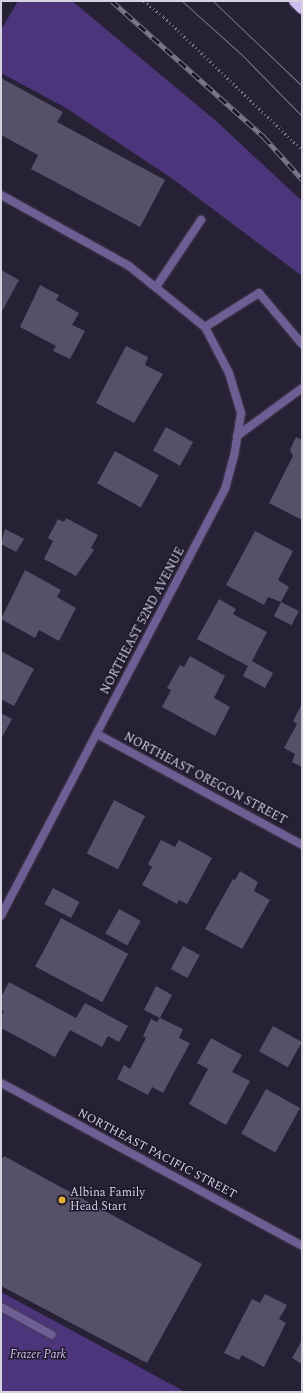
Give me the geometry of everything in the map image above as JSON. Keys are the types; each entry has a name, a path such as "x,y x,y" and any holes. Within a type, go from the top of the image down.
{"highway":[{"path":"295,1 302,8"}],"street":[{"path":"1,195 129,266 205,328 259,293 302,344"},
{"path":"156,287 201,220"},
{"name":"NORTHEAST 52ND AVENUE","path":"1,916 225,489 241,413 228,373 205,328"},
{"path":"237,436 302,388"},
{"name":"NORTHEAST OREGON STREET","path":"97,734 302,845"},
{"name":"NORTHEAST PACIFIC STREET","path":"1,1083 302,1246"},
{"path":"1,1307 52,1336"}],"path":[{"path":"144,1 164,17 302,150"}],"green space":[{"path":"18,1 72,1 216,121 302,201 302,276 170,177 66,108 1,73 1,30"},
{"name":"Frazer Park","path":"1,1292 178,1388 185,1392 1,1392"}],"building":[{"path":"1,78 63,112 57,122 165,180 140,227 31,169 38,155 1,135"},
{"path":"1,270 19,280 1,313"},
{"path":"40,285 59,295 56,300 79,313 72,325 85,331 70,359 53,351 56,346 20,327"},
{"path":"126,346 148,357 145,365 163,374 134,423 96,403"},
{"path":"166,427 193,442 180,466 153,451"},
{"path":"296,437 302,440 302,520 269,503 293,456 290,450"},
{"path":"115,451 159,475 141,508 97,483"},
{"path":"66,518 98,535 91,548 94,550 76,576 44,559 53,541 48,538 58,519 64,522"},
{"path":"5,529 24,539 16,552 1,544"},
{"path":"255,531 293,551 278,580 289,587 281,602 268,597 264,605 226,585"},
{"path":"25,570 61,590 57,597 76,608 59,641 39,630 35,638 1,619"},
{"path":"219,599 236,609 233,614 267,632 252,661 273,673 265,688 243,676 248,666 197,639"},
{"path":"281,602 299,611 292,625 274,616"},
{"path":"1,651 34,669 14,706 1,699"},
{"path":"190,656 225,676 214,698 230,707 215,736 162,707 171,690 167,688 180,665 184,667"},
{"path":"302,704 302,767 292,762 295,754 284,748 297,724 293,721"},
{"path":"1,713 12,719 1,739"},
{"path":"114,800 145,816 118,869 87,853"},
{"path":"161,840 175,847 179,840 212,858 187,904 179,900 177,904 142,885 152,867 148,864"},
{"path":"240,871 258,882 254,891 270,900 242,949 205,929 233,879 235,880"},
{"path":"53,888 79,902 71,918 45,904"},
{"path":"119,909 141,921 127,946 105,933"},
{"path":"61,918 128,954 102,1002 35,967"},
{"path":"183,946 200,955 188,978 171,969"},
{"path":"9,982 76,1018 85,1003 128,1026 119,1042 108,1036 102,1047 70,1030 55,1057 1,1028 1,1017 4,1011 1,1010 1,997"},
{"path":"156,986 172,995 160,1018 144,1010"},
{"path":"160,1018 183,1029 179,1038 190,1043 163,1093 152,1087 148,1095 117,1079 124,1065 130,1069 146,1038 143,1036 151,1019 157,1022"},
{"path":"273,1026 302,1042 288,1067 259,1051"},
{"path":"211,1038 242,1055 232,1072 250,1081 226,1125 189,1104 208,1069 197,1063"},
{"path":"266,1089 300,1108 275,1153 241,1134"},
{"name":"Albina Family Head Start","path":"4,1156 202,1264 147,1363 1,1286 1,1160"},
{"path":"265,1294 287,1305 279,1319 286,1323 264,1367 242,1355 239,1360 224,1353 252,1299 260,1303"},
{"path":"301,1342 302,1343 302,1364 292,1358"}],"tram line":[{"path":"182,1 241,54 302,116"},
{"path":"213,1 302,86"}],"railway":[{"path":"112,1 264,137 302,179"}],"place":[{"name":"Albina Family Head Start","path":"62,1200"}]}
